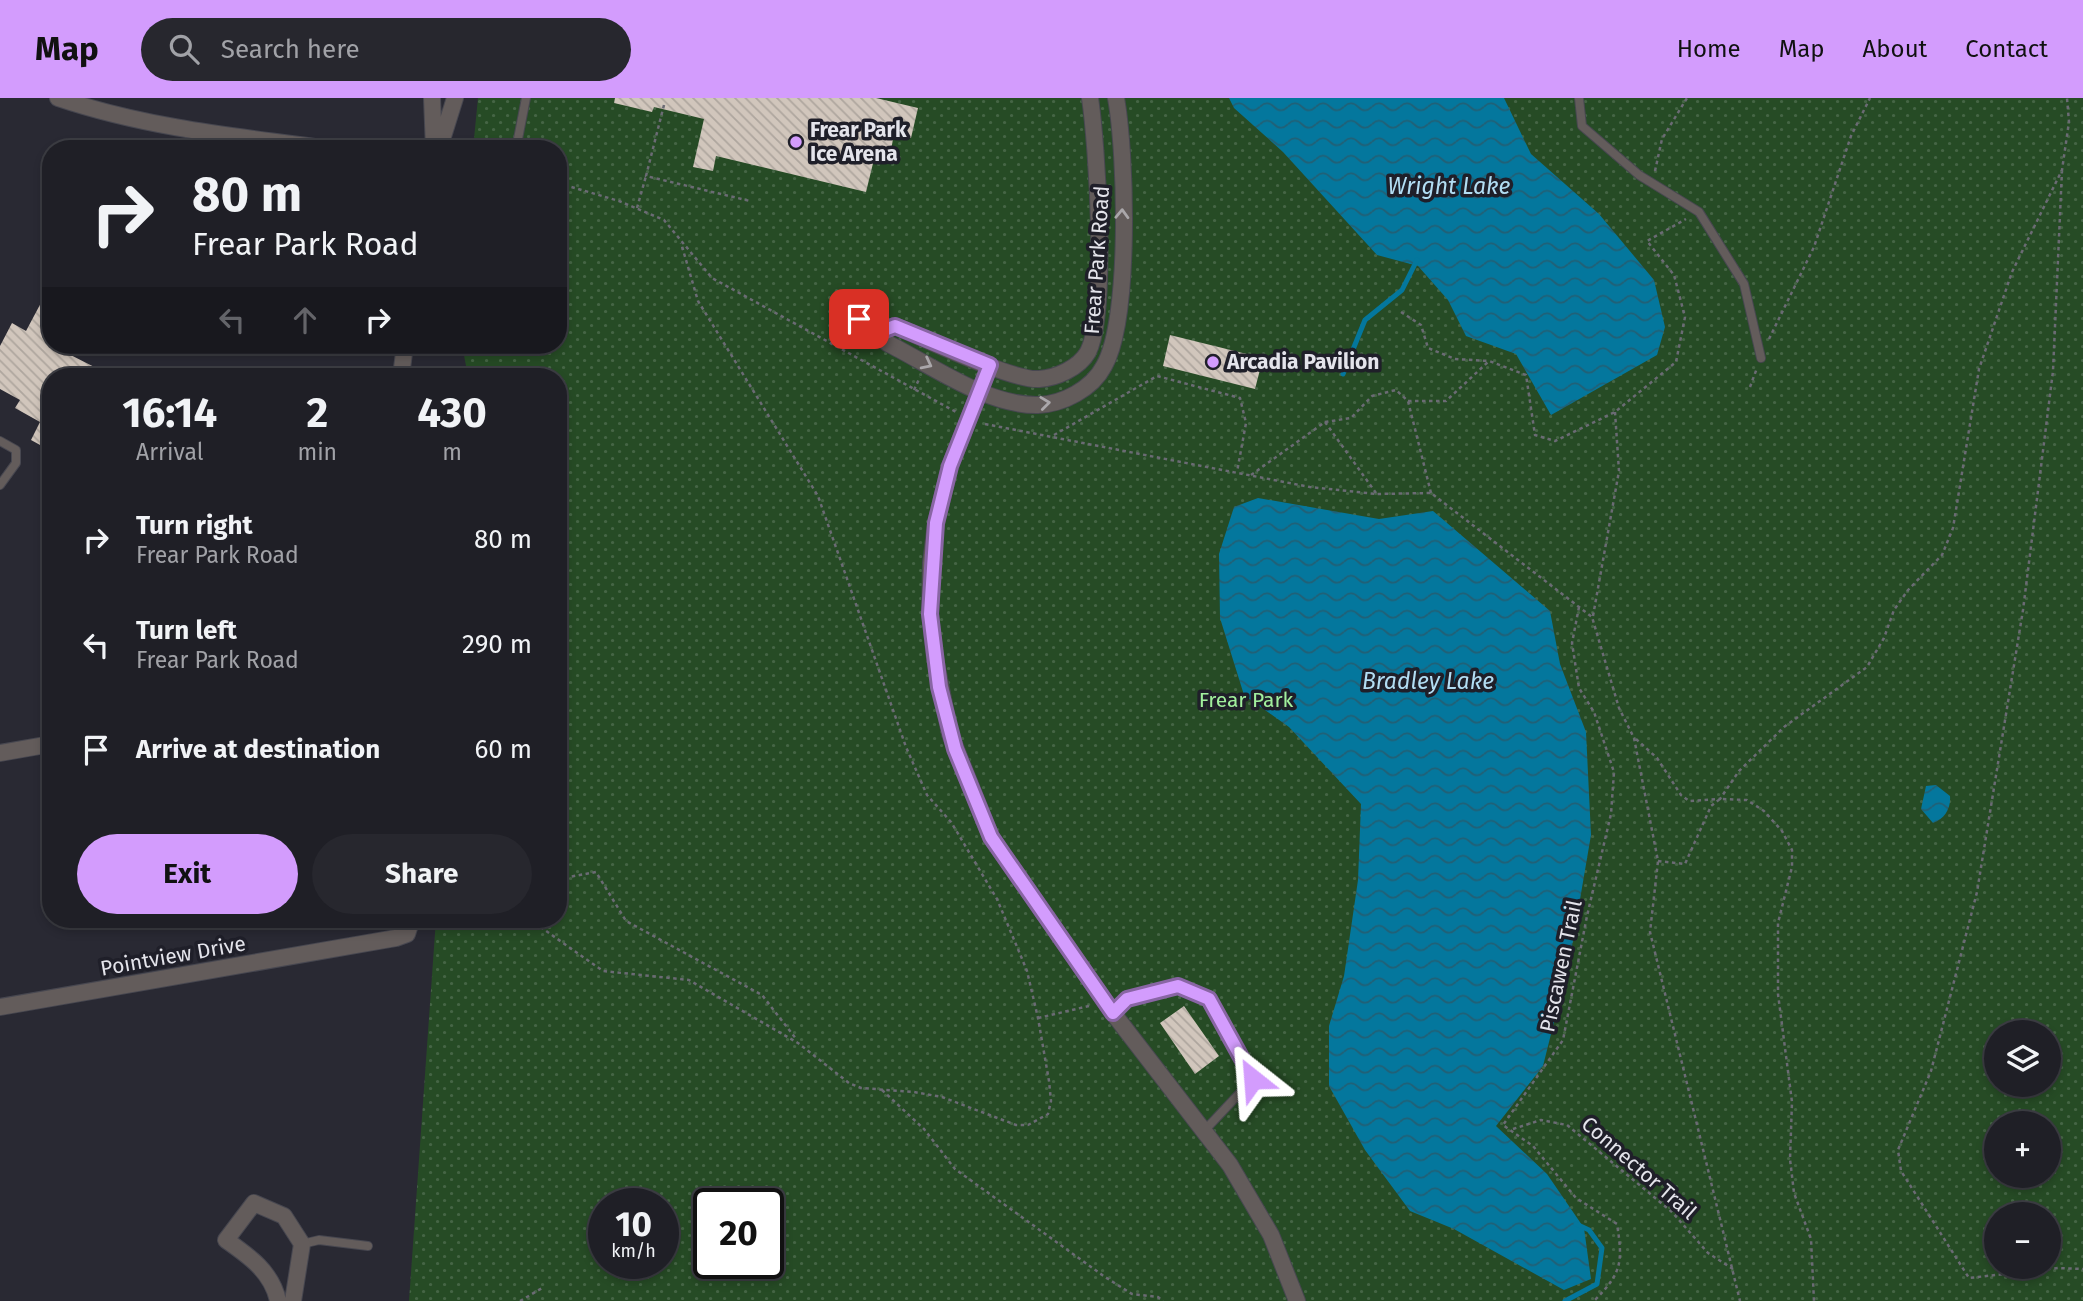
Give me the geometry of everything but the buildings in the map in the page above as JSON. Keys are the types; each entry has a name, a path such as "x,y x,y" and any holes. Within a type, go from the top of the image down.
{"street":[{"path":"58,98 121,118 176,130 257,140"},
{"path":"432,98 435,140"},
{"path":"439,140 455,98"},
{"name":"Frear Park Road","path":"882,331 895,326 1016,376 1040,379 1073,368 1089,350 1094,334 1097,156 1090,98"},
{"name":"Frear Park Road","path":"844,312 882,331 887,344 996,399 1039,405 1058,401 1088,385 1105,365 1117,333 1124,179 1116,98"},
{"path":"990,365 950,466 936,523 930,614 939,687 961,765 991,837 1113,1013 1204,1131 1254,1204 1271,1235 1297,1301"},
{"path":"0,753 42,746"},
{"name":"Pointview Drive","path":"0,1007 396,938 407,934 409,928"},
{"path":"278,1301 276,1290 259,1264 226,1240 254,1203 284,1216 302,1244 293,1301"}],"lane":[{"path":"518,140 526,98"},
{"path":"1580,98 1582,126 1652,183 1699,212 1744,284 1761,358"},
{"path":"0,441 16,450 16,463 0,485"},
{"path":"1113,1013 1127,999 1178,986 1209,999 1253,1079 1204,1131"},
{"path":"302,1244 319,1240 368,1246"}],"path":[{"path":"1652,183 1662,139 1687,98"},
{"path":"1750,387 1800,269 1814,247 1851,136 1870,98"},
{"path":"2067,98 2069,122 2062,170 2053,370 2023,610 1979,878 1931,1071 1898,1150 1901,1171 1969,1278 2058,1268 2083,1269"},
{"path":"637,208 664,105"},
{"path":"1658,861 1685,864 1711,806 1720,799 1739,771 1784,727 1867,667 1884,638 1894,610 1908,590 1942,555 1953,528 1979,369 2012,272 2062,170"},
{"path":"646,176 750,201"},
{"path":"567,186 637,208 664,220 712,278 957,413"},
{"path":"1401,312 1421,326 1428,348 1455,359 1489,360 1526,374 1535,435 1555,441 1615,412 1676,362 1685,317 1674,275 1647,241 1699,212"},
{"path":"542,928 603,971 689,980 798,1043 849,1083 942,1097 1016,1125 1041,1121 1048,1114 1051,1101 1038,1018 1027,971 997,899 951,822 927,795 906,747 818,496 698,302 681,243"},
{"path":"1408,401 1446,401 1489,360"},
{"path":"1054,435 1157,376 1240,398 1246,423 1237,472"},
{"path":"1251,475 1325,422 1351,418 1372,396 1396,390 1408,401 1431,493 1592,617 1605,649 1619,708 1634,738 1658,861 1650,932 1740,1301"},
{"path":"1592,617 1619,471 1615,412"},
{"path":"1325,422 1376,494"},
{"path":"982,423 1310,487 1376,494 1431,493"},
{"name":"Piscawen Trail","path":"1513,1129 1503,1125 1504,1121 1563,1040 1587,916 1611,814 1614,772 1594,712 1579,688 1572,643 1579,607"},
{"path":"1634,738 1657,758 1681,795 1689,801 1747,800 1764,811 1782,831 1792,850 1792,867 1778,923 1778,994 1792,1102 1790,1159 1794,1193 1811,1239 1814,1301"},
{"path":"567,877 596,872 626,921 762,995 798,1043"},
{"path":"1038,1018 1096,1004"},
{"path":"882,1090 924,1129 955,1169 1105,1277 1132,1293 1158,1297 1163,1301"},
{"name":"Connector Trail","path":"1513,1129 1541,1121 1567,1125 1672,1212 1708,1253 1733,1269"},
{"path":"1513,1129 1534,1146 1576,1198 1617,1224 1622,1255 1619,1268 1615,1281 1594,1301"},
{"path":"520,1301 544,1287"}],"green space":[{"name":"Frear Park","path":"478,98 2083,98 2083,1301 409,1301 435,928 567,928 567,368 466,368 464,354 567,354 567,140 474,140"}],"water":[{"name":"Wright Lake","path":"1229,98 1504,98 1531,154 1599,214 1654,280 1665,327 1657,355 1551,415 1516,354 1466,336 1448,300 1418,266 1377,255 1283,152 1234,108"},
{"name":"Bradley Lake","path":"1258,498 1379,519 1433,511 1550,611 1560,664 1586,732 1591,835 1570,958 1543,1066 1496,1126 1547,1174 1584,1228 1591,1279 1564,1290 1454,1229 1410,1211 1365,1150 1329,1086 1329,1026 1344,976 1358,880 1361,804 1289,727 1244,695 1220,618 1219,554 1234,507"},
{"path":"1936,785 1950,796 1950,800 1944,816 1933,823 1921,809 1926,786"}],"waterway":[{"path":"1343,374 1365,320 1402,290 1417,260"},
{"path":"1565,1301 1597,1284 1602,1248 1589,1230 1576,1224"}],"place":[{"name":"Frear Park Ice Arena","path":"796,142"},
{"name":"Arcadia Pavilion","path":"1213,362"}],"route":[{"path":"859,319 882,331 895,326 990,365 942,491 931,563 930,614 939,687 950,733 991,837 1113,1013 1127,999 1178,986 1209,999 1253,1079"}]}
